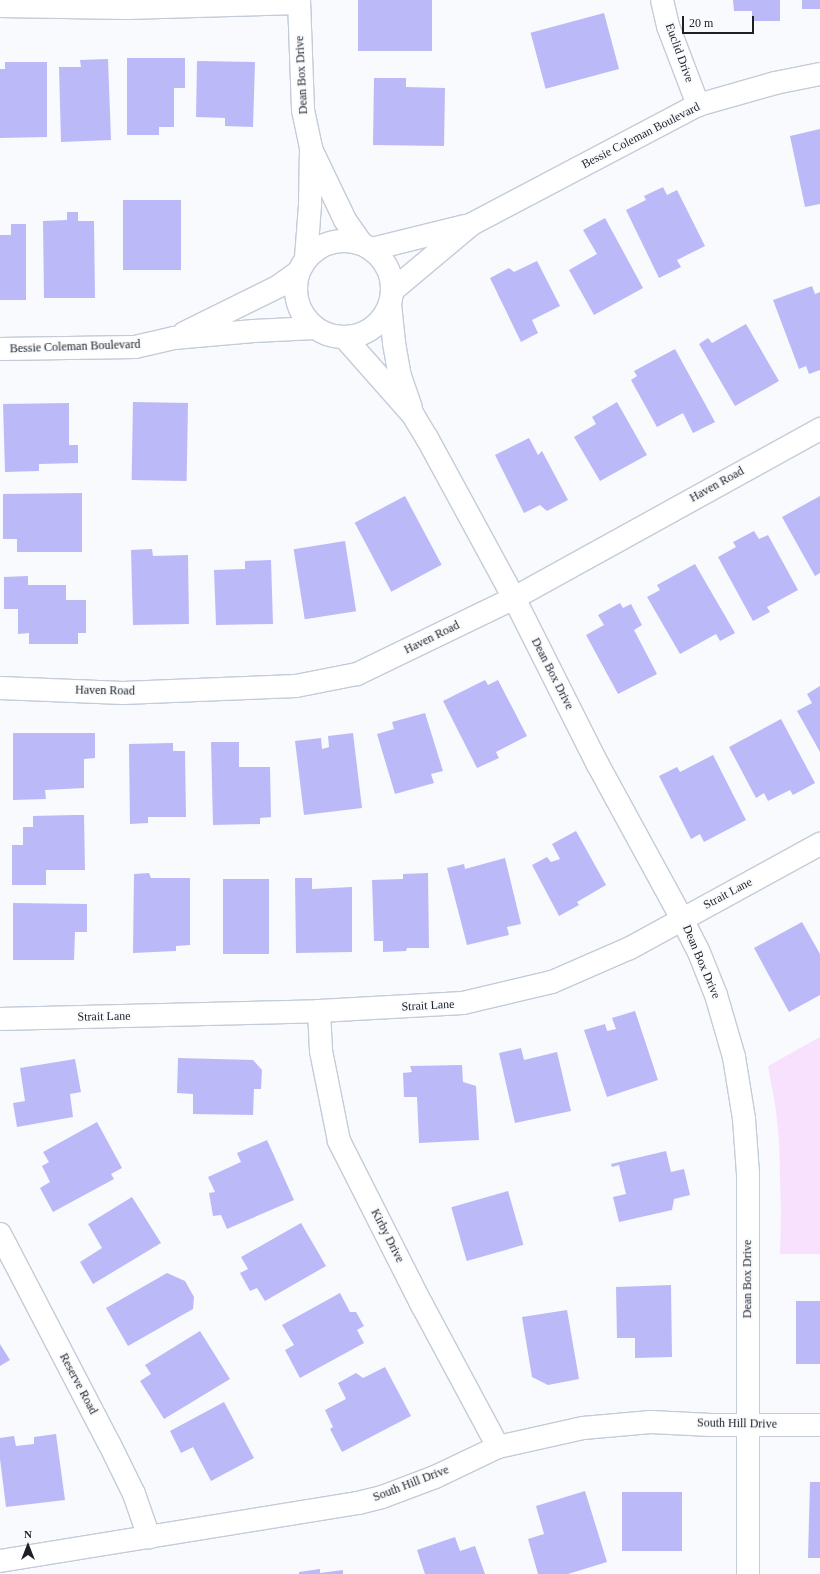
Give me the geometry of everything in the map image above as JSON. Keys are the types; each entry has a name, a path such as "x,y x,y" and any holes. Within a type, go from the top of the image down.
{"street":[{"name":"Euclid Drive","path":"662,0 668,26 698,105"},
{"path":"0,6 299,1"},
{"name":"Dean Box Drive","path":"299,1 303,110 310,149 310,205 302,265"},
{"name":"Bessie Coleman Boulevard","path":"391,297 472,224 698,105 774,83 820,74"},
{"name":"Dean Box Drive","path":"310,149 345,220 367,246"},
{"name":"Bessie Coleman Boulevard","path":"367,246 472,224"},
{"path":"347,240 367,246 384,262 391,275 391,297 383,317 372,328 360,335 344,337 329,335 315,328 304,316 297,302 295,287 302,265 317,248 332,241 347,240"},
{"name":"Bessie Coleman Boulevard","path":"174,338 279,286 302,265"},
{"name":"Dean Box Drive","path":"391,297 394,343 400,376 413,414 514,598 597,763 698,950 716,995 734,1057 744,1119 748,1174 748,1574"},
{"name":"Bessie Coleman Boulevard","path":"0,349 135,347 174,338 254,331 315,328"},
{"name":"Dean Box Drive","path":"344,337 413,414"},
{"name":"Haven Road","path":"0,688 122,693 296,686 356,674 514,598 820,429"},
{"name":"Strait Lane","path":"0,1019 319,1011 463,1003 552,982 630,948 820,844"},
{"name":"Kirby Drive","path":"319,1011 321,1051 339,1141 422,1305 498,1447"},
{"name":"Reserve Road","path":"0,1234 134,1494 149,1537"},
{"name":"South Hill Drive","path":"0,1561 358,1503 382,1497 435,1477 498,1447 552,1434 615,1424 651,1422 749,1425 820,1424"}],"shaded area":[{"path":"820,1037 820,1254 780,1254 781,1213 779,1141 776,1110 768,1066"}],"building":[{"path":"358,0 432,0 432,51 358,51"},
{"path":"733,0 780,0 780,21 752,21 752,11 734,11"},
{"path":"802,0 820,0 820,9 802,9"},
{"path":"604,13 619,69 546,89 531,33"},
{"path":"127,58 185,58 185,88 174,88 174,127 159,127 159,135 127,135"},
{"path":"108,59 111,140 61,142 59,67 81,67 80,60"},
{"path":"197,61 255,62 253,127 225,126 225,118 196,117"},
{"path":"5,62 47,62 47,137 0,138 0,69 5,69"},
{"path":"374,78 406,78 406,87 445,88 444,146 373,145"},
{"path":"820,129 820,204 805,207 790,136"},
{"path":"663,187 667,195 677,190 705,246 677,260 681,267 659,278 626,210 646,200 644,196"},
{"path":"123,200 181,200 181,270 123,270"},
{"path":"67,212 78,212 78,221 94,221 95,298 44,298 43,221 67,220"},
{"path":"605,218 643,288 594,315 569,270 597,254 583,230"},
{"path":"11,224 26,224 26,300 0,300 0,235 11,235"},
{"path":"537,261 560,306 532,320 538,333 521,342 490,278 509,268 514,272"},
{"path":"812,286 815,294 820,292 820,370 809,374 806,366 799,369 773,300"},
{"path":"746,324 779,381 735,406 699,344 708,338 712,343"},
{"path":"675,349 715,422 693,433 683,413 657,427 631,380 637,376 634,371"},
{"path":"133,402 188,403 187,481 132,480"},
{"path":"617,402 647,455 600,481 574,437 596,424 592,417"},
{"path":"69,403 69,445 78,445 78,463 39,464 39,471 5,472 3,404"},
{"path":"529,438 538,455 542,451 568,500 547,511 540,505 524,513 495,455"},
{"path":"82,493 82,552 17,552 17,539 3,539 3,494"},
{"path":"405,496 442,565 391,592 355,523"},
{"path":"820,496 820,573 815,576 782,517"},
{"path":"754,531 759,539 768,535 798,590 767,607 770,612 753,621 718,557 736,547 733,542"},
{"path":"345,541 356,611 305,619 294,549"},
{"path":"152,549 153,556 188,555 189,624 133,625 131,550"},
{"path":"271,560 273,624 216,625 214,570 245,569 245,561"},
{"path":"695,564 735,633 720,641 716,634 680,654 647,597 660,590 657,585"},
{"path":"28,576 28,585 66,585 66,600 86,600 86,633 78,633 78,644 29,644 29,633 18,634 18,609 4,609 4,577"},
{"path":"620,603 623,608 631,604 642,625 634,630 657,674 618,694 586,635 604,625 598,615"},
{"path":"485,680 488,685 498,680 527,736 496,752 499,758 477,768 443,701"},
{"path":"820,686 820,752 797,711 812,703 807,694"},
{"path":"425,713 443,771 431,774 434,783 395,794 377,734 394,729 392,722"},
{"path":"781,719 815,783 793,795 790,790 768,801 764,793 756,798 729,747"},
{"path":"13,733 95,733 95,758 84,759 84,788 45,790 46,799 13,800"},
{"path":"353,733 362,808 304,815 295,741 321,738 322,749 329,747 328,736"},
{"path":"211,742 239,742 239,767 270,767 271,817 260,818 260,824 213,825"},
{"path":"173,743 173,751 185,751 186,817 148,817 148,823 130,824 129,744"},
{"path":"713,755 746,820 704,842 700,834 691,839 659,776 677,767 680,772"},
{"path":"84,815 85,870 46,870 46,885 12,885 12,845 23,845 23,827 33,827 33,816"},
{"path":"576,831 606,885 577,902 579,905 559,916 532,865 547,857 551,862 560,859 552,844"},
{"path":"505,858 521,924 507,927 509,935 467,945 447,868 464,864 465,869"},
{"path":"149,873 151,878 190,878 190,945 176,946 176,951 133,953 134,874"},
{"path":"428,873 429,948 407,948 406,951 383,952 383,941 374,941 372,880 403,879 403,874"},
{"path":"295,878 312,878 312,889 352,887 352,952 296,953"},
{"path":"223,879 269,879 269,954 223,954"},
{"path":"13,903 87,904 87,932 75,932 74,960 13,960"},
{"path":"802,922 820,954 820,995 789,1012 754,948"},
{"path":"635,1011 658,1080 607,1097 584,1030 605,1024 607,1031 616,1029 612,1018"},
{"path":"521,1048 524,1060 557,1052 571,1111 515,1123 499,1053"},
{"path":"178,1058 253,1060 262,1070 261,1089 254,1089 253,1115 193,1114 193,1094 177,1093"},
{"path":"75,1059 81,1092 70,1094 73,1117 17,1127 13,1103 25,1101 20,1068"},
{"path":"462,1065 463,1082 476,1086 479,1140 419,1143 417,1097 404,1097 403,1073 412,1072 410,1066"},
{"path":"97,1122 122,1168 111,1174 114,1179 53,1212 40,1188 50,1182 42,1166 49,1162 43,1152"},
{"path":"267,1140 294,1200 227,1229 221,1215 213,1216 209,1193 215,1192 208,1177 241,1162 237,1153"},
{"path":"666,1151 671,1172 684,1169 690,1195 674,1199 672,1210 619,1222 613,1197 626,1194 619,1165 612,1167 611,1164"},
{"path":"508,1191 523,1245 467,1261 451,1207"},
{"path":"132,1197 161,1243 93,1284 80,1262 102,1248 88,1224"},
{"path":"301,1223 326,1266 265,1301 257,1288 250,1291 240,1273 248,1269 241,1257"},
{"path":"167,1273 185,1281 194,1297 193,1309 128,1346 106,1308"},
{"path":"671,1285 672,1357 635,1358 635,1338 617,1338 616,1287"},
{"path":"340,1293 350,1312 356,1312 364,1326 357,1330 364,1343 300,1378 285,1350 294,1345 282,1325"},
{"path":"796,1301 820,1301 820,1364 796,1364"},
{"path":"567,1310 579,1379 548,1385 532,1377 522,1317"},
{"path":"200,1331 230,1379 164,1419 140,1381 151,1374 145,1365"},
{"path":"0,1344 10,1360 0,1366"},
{"path":"385,1367 411,1416 342,1452 330,1429 333,1427 325,1410 346,1399 338,1383 356,1373 363,1378"},
{"path":"224,1402 254,1458 211,1481 193,1447 181,1453 170,1431"},
{"path":"56,1434 65,1500 6,1507 0,1459 0,1438 14,1436 16,1446 34,1444 34,1437"},
{"path":"810,1482 820,1482 820,1558 808,1558"},
{"path":"585,1491 607,1562 568,1574 538,1574 528,1539 544,1534 536,1506"},
{"path":"622,1492 682,1492 682,1551 622,1551"},
{"path":"455,1537 460,1551 475,1546 485,1574 425,1574 417,1550"},
{"path":"320,1569 320,1573 343,1570 343,1574 299,1574 299,1572"}]}
